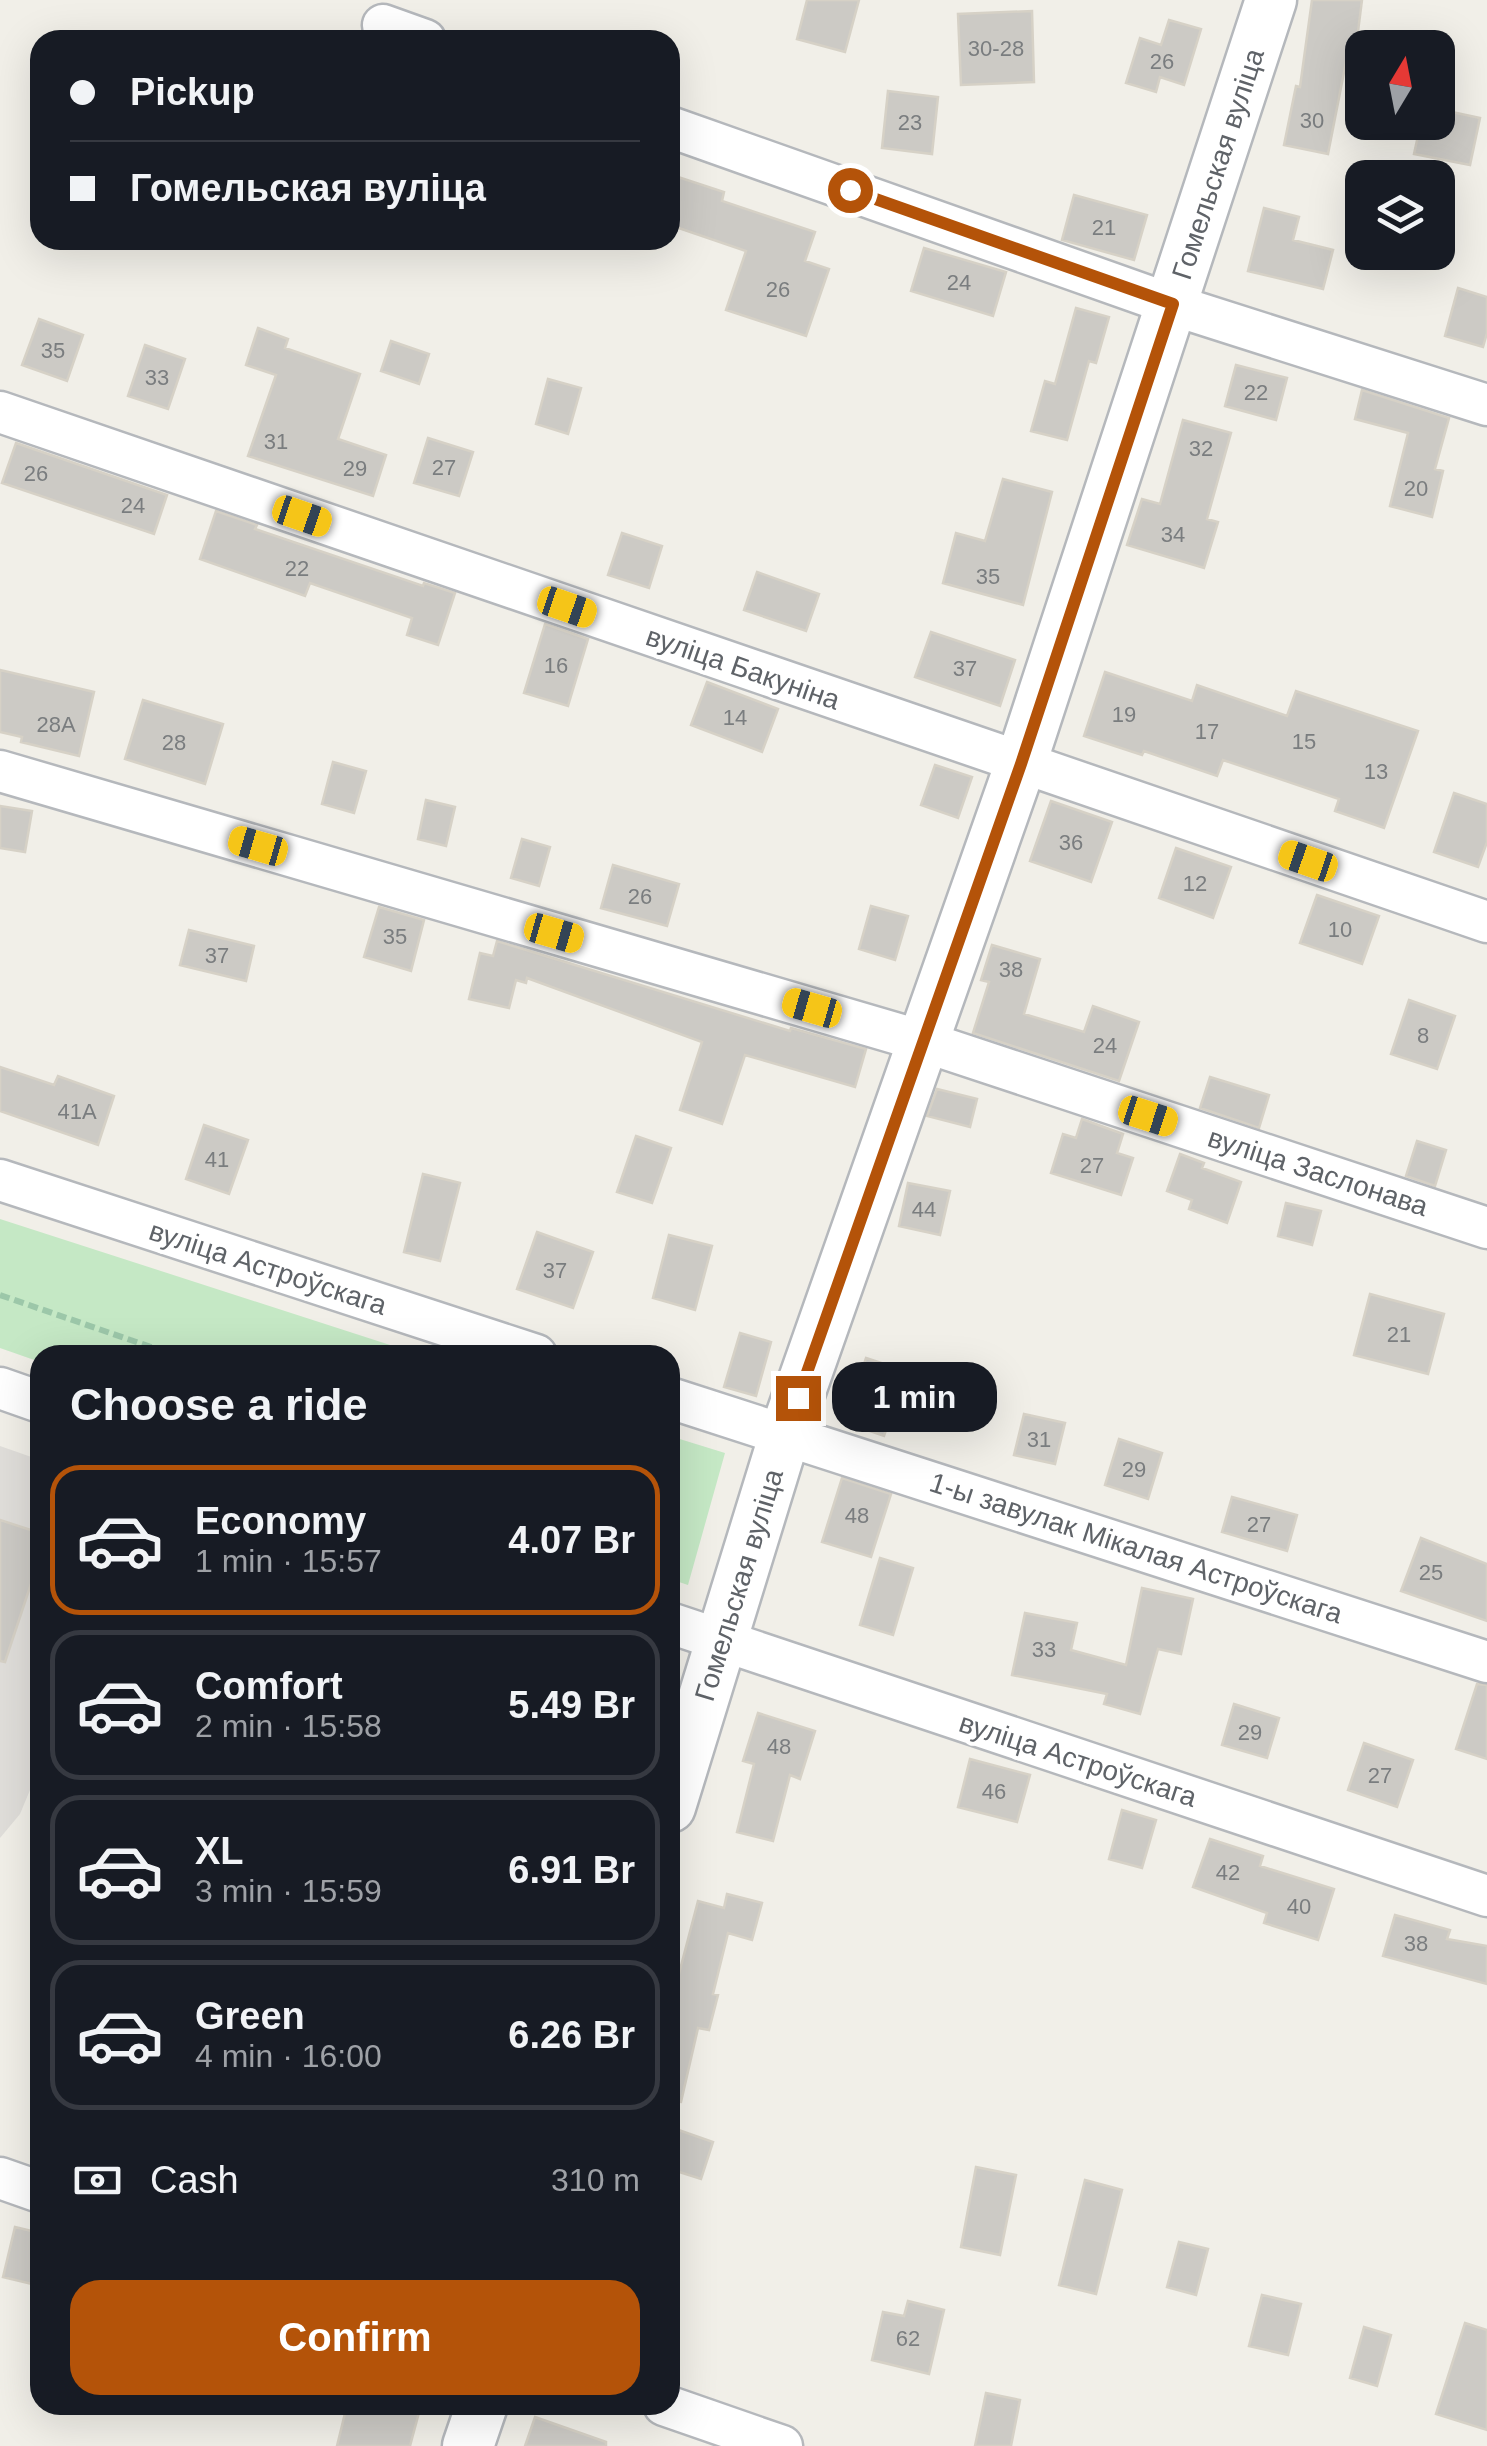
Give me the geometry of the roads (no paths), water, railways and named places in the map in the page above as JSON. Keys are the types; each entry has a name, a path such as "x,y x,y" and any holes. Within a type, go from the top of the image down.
{"street":[{"name":"Гомельская вуліца","path":"680,1775 786,1434 1021,764 1271,0"},
{"path":"384,25 398,30"},
{"path":"680,130 1173,304 1487,405"},
{"name":"вуліца Бакуніна","path":"0,412 1487,922"},
{"name":"вуліца Заслонава","path":"0,771 922,1041 1487,1228"},
{"name":"вуліца Астроўскага","path":"0,1180 505,1345"},
{"path":"0,1388 30,1398"},
{"path":"680,1401 786,1434"},
{"name":"1-ы завулак Мікалая Астроўскага","path":"786,1434 1487,1662"},
{"name":"вуліца Астроўскага","path":"680,1626 1487,1896"},
{"path":"0,2178 30,2188"},
{"path":"680,2411 782,2446"},
{"path":"468,2446 479,2415"}]}
